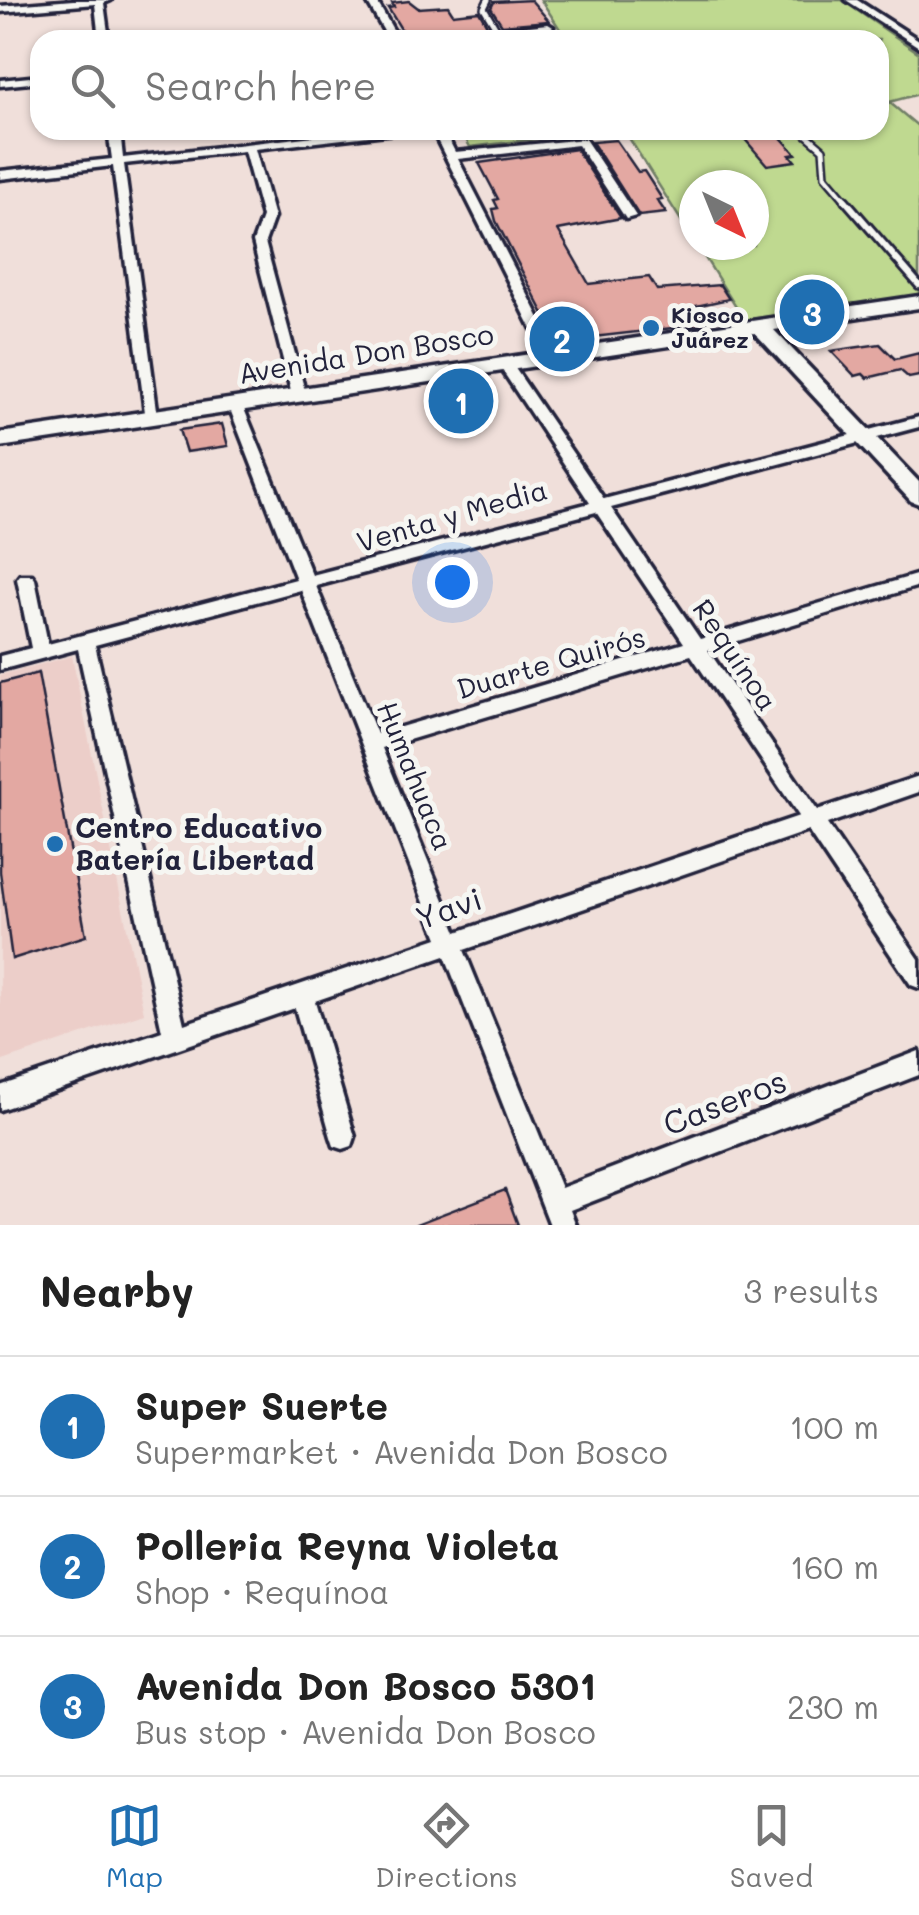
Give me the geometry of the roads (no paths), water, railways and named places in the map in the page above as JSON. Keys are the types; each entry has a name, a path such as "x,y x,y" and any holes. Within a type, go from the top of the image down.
{"main road":[{"name":"Avenida Don Bosco","path":"0,440 919,302"},
{"path":"768,325 871,434 919,496"},
{"path":"871,434 919,474"}],"street":[{"path":"0,9 102,0 104,30"},
{"path":"371,0 388,30"},
{"path":"852,0 919,44"},
{"path":"519,30 548,27"},
{"path":"0,82 30,80"},
{"path":"115,140 151,417"},
{"path":"0,176 313,140"},
{"path":"444,140 553,357"},
{"path":"453,156 581,140 630,216"},
{"path":"248,148 268,217 259,242 299,395"},
{"name":"Requínoa","path":"505,364 919,978"},
{"name":"Humahuaca","path":"235,404 558,1214"},
{"name":"Venta y Media","path":"0,662 919,422"},
{"path":"26,580 41,652"},
{"name":"Duarte Quirós","path":"370,744 919,580"},
{"path":"84,641 175,1037"},
{"name":"Yavi","path":"0,1098 919,784"},
{"path":"302,994 343,1137"},
{"name":"Caseros","path":"558,1214 919,1062"}],"lane":[{"path":"488,0 484,8 498,30"},
{"path":"813,140 823,149 824,176 896,254 919,285"}],"place":[{"name":"Avenida Don Bosco 5301","path":"812,312"},
{"name":"Kiosco Juárez","path":"651,328"},
{"name":"Polleria Reyna Violeta","path":"562,339"},
{"name":"Super Suerte","path":"461,401"},
{"name":"Centro Educativo Batería Libertad","path":"55,844"}]}
